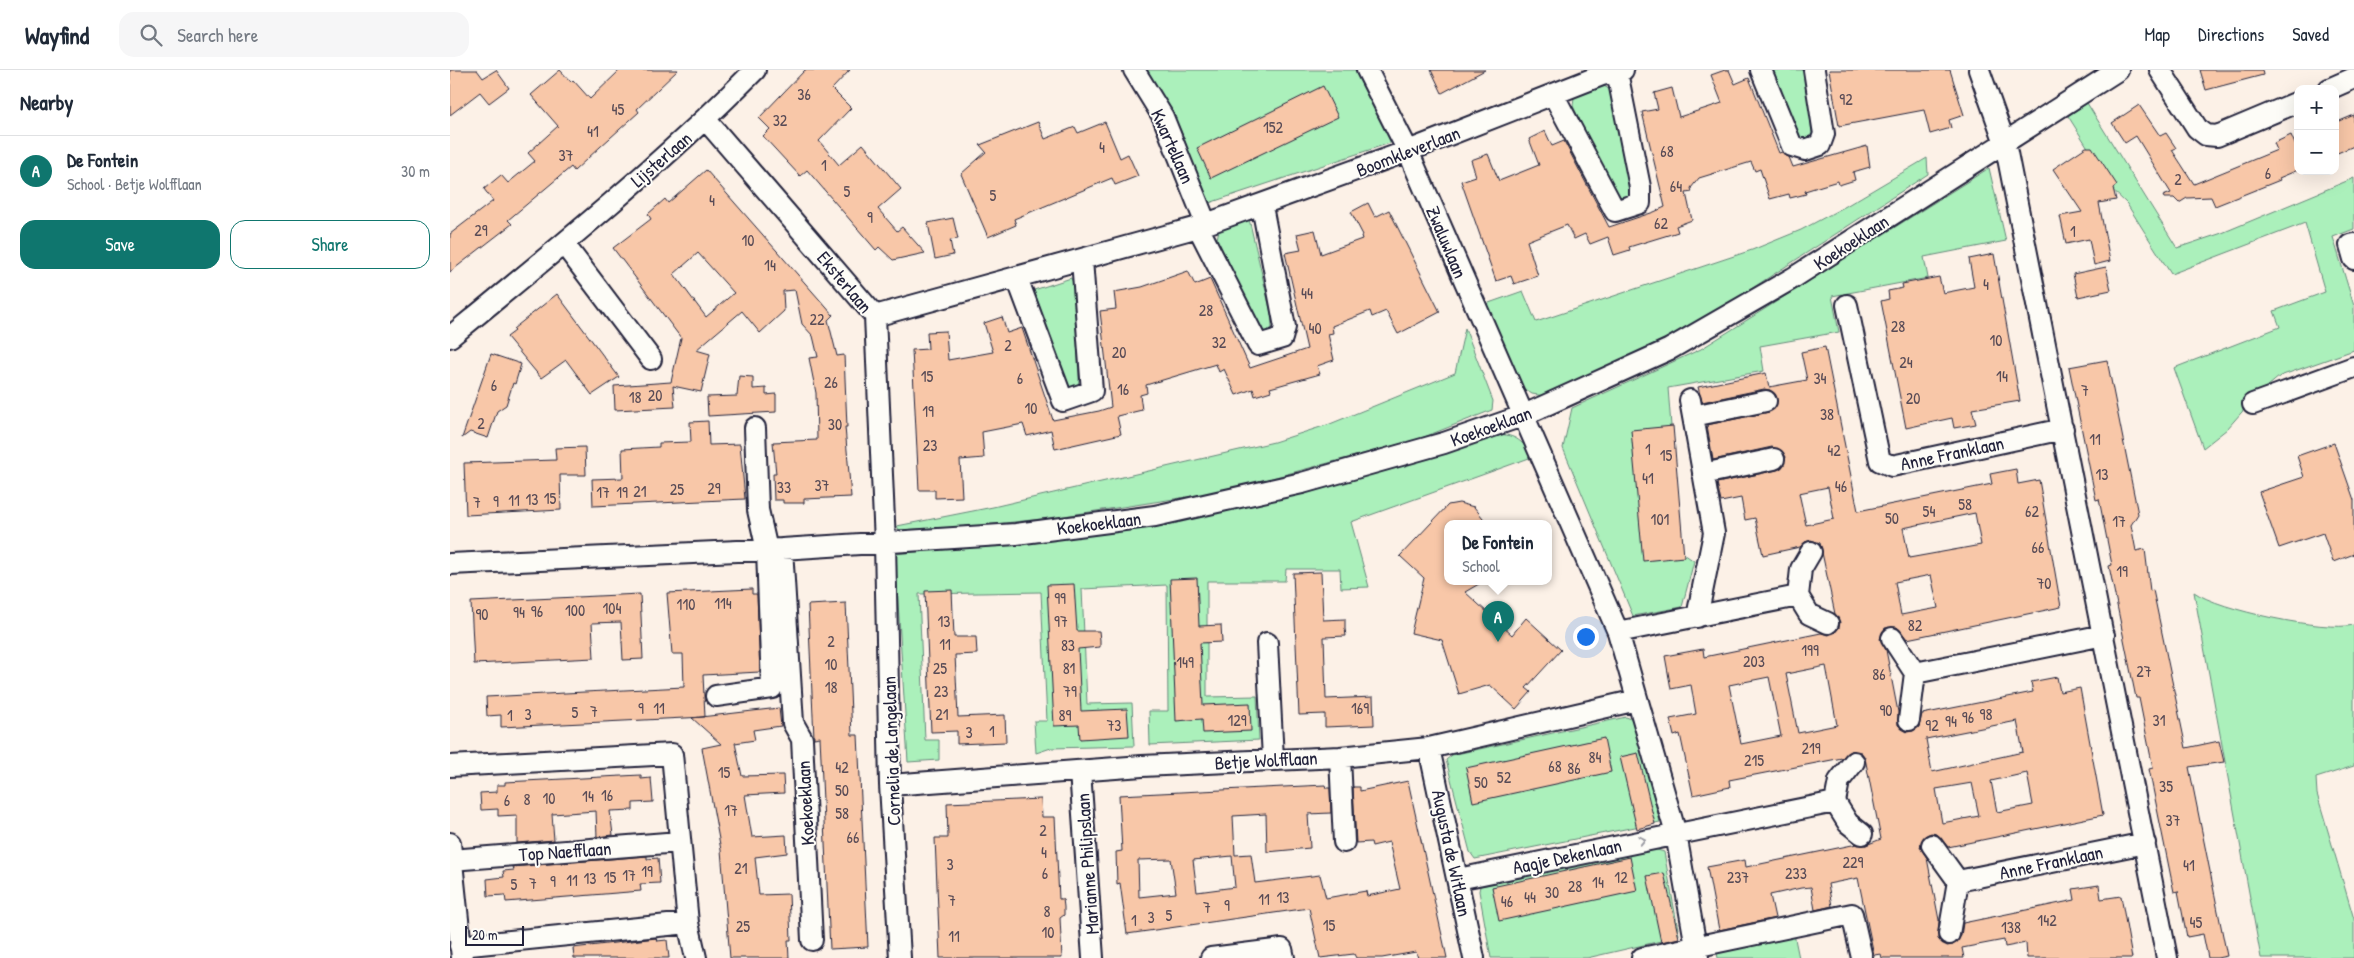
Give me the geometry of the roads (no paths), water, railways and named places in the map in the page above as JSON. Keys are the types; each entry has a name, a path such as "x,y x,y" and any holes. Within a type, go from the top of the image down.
{"street":[{"name":"Lijsterlaan","path":"450,338 564,244 706,120 755,70"},
{"name":"Kwartellaan","path":"1134,70 1163,117 1202,226"},
{"name":"Zwaluwlaan","path":"1367,70 1408,151 1522,416"},
{"path":"1761,70 1792,146 1805,150 1820,145 1824,134 1814,70"},
{"path":"1979,70 2005,143 2167,958"},
{"name":"Koekoeklaan","path":"450,564 775,550 1016,534 1155,516 1302,483 1444,444 1522,416 1670,349 1793,278 2118,70"},
{"path":"2160,70 2197,128 2206,135 2217,136 2294,104"},
{"name":"Boomkleverlaan","path":"874,316 1202,226 1262,206 1408,151 1553,94 1611,72 1640,187 1640,203 1615,211 1553,94"},
{"path":"2338,85 2354,78"},
{"name":"Eksterlaan","path":"706,120 874,316 885,544"},
{"path":"1202,226 1258,345 1282,338 1285,327 1262,206"},
{"path":"564,244 651,359"},
{"path":"2354,244 2350,245 2354,259"},
{"path":"1017,278 1063,401 1092,390 1082,260"},
{"name":"Anne Franklaan","path":"1847,305 1880,461 1892,466 2063,428"},
{"path":"2253,404 2354,367"},
{"path":"1697,617 1714,533 1691,408 1766,401"},
{"path":"1522,416 1543,459 1618,632 1676,834 1697,952"},
{"path":"716,696 772,688 775,550 758,510 755,428"},
{"path":"1703,474 1774,459"},
{"name":"Cornelia de Langelaan","path":"885,544 890,784 900,958"},
{"name":"Koekoeklaan","path":"775,550 793,723 802,739 812,940"},
{"path":"1811,552 1801,570 1798,596 1809,614 1828,623"},
{"path":"1618,632 1798,596"},
{"path":"1915,673 2104,635"},
{"path":"1892,638 1915,673 1909,720"},
{"path":"1268,643 1274,760"},
{"name":"Betje Wolfflaan","path":"890,784 1080,771 1340,757 1429,748 1637,700"},
{"name":"Augusta de Witlaan","path":"1429,748 1474,958"},
{"path":"450,766 672,754 688,923 696,958"},
{"path":"1340,757 1344,842"},
{"path":"1854,762 1839,781 1835,802 1848,822 1862,834"},
{"name":"Marianne Philipslaan","path":"1080,771 1093,958"},
{"name":"Aagje Dekenlaan","path":"1458,879 1835,802"},
{"name":"Top Naefflaan","path":"679,842 450,851 461,952 688,923"},
{"name":"Anne Franklaan","path":"1958,881 2145,843"},
{"path":"1932,845 1958,881 1949,934"},
{"path":"1642,958 1697,952 1852,914 1862,958"},
{"path":"1211,958 1282,948 1284,958"}],"place":[{"name":"De Fontein","path":"1498,642"}]}
